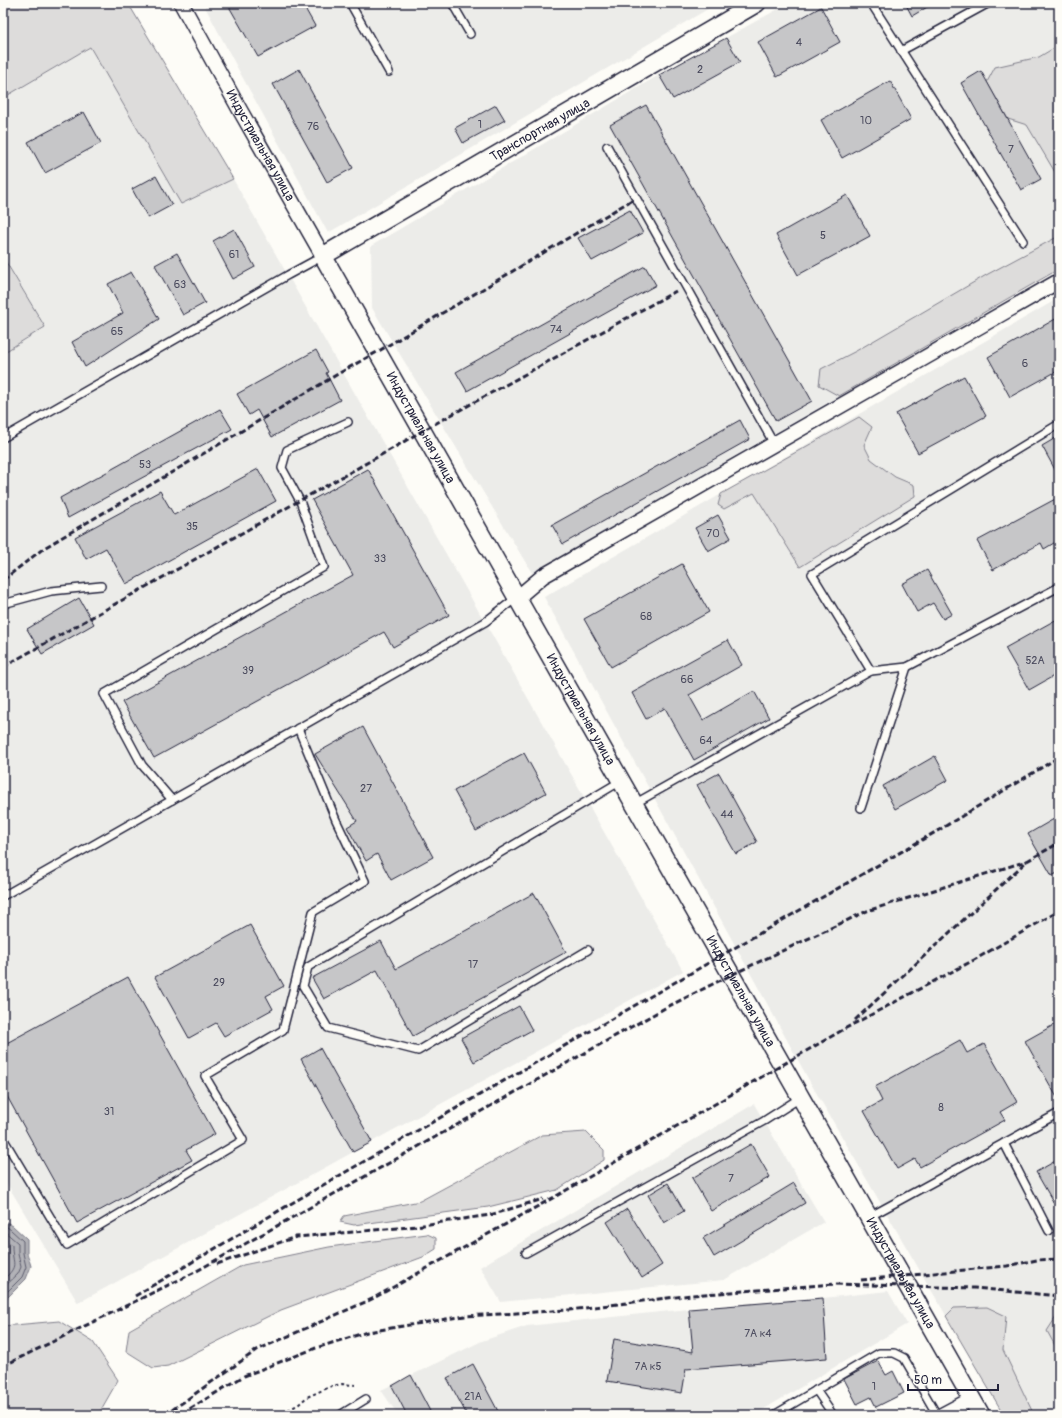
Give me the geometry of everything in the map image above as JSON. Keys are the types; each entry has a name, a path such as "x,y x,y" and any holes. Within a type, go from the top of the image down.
{"street":[{"name":"Индустриальная улица","path":"181,3 244,119 981,1415"},
{"name":"Транспортная улица","path":"323,256 757,3"},
{"path":"516,598 543,576 1059,281"},
{"path":"942,1415 972,1399"}],"lane":[{"path":"350,3 389,72"},
{"path":"452,3 470,34"},
{"path":"871,3 1022,241"},
{"path":"901,51 989,3"},
{"path":"607,146 774,444"},
{"path":"3,438 323,256"},
{"path":"172,800 142,765 104,694 324,567 300,501 282,468 287,450 348,422"},
{"path":"871,671 812,574 1059,424"},
{"path":"3,604 51,591 101,586"},
{"path":"634,805 871,671 907,667 1059,587"},
{"path":"3,896 485,622 516,598"},
{"path":"861,808 907,667"},
{"path":"3,1138 67,1245 243,1140 205,1076 283,1030 313,912 365,881 336,820 298,728"},
{"path":"588,950 418,1051 328,1028 303,986 308,967 621,781"},
{"path":"526,1253 764,1121 800,1097"},
{"path":"869,1218 1059,1113"},
{"path":"1004,1144 1049,1231"},
{"path":"774,1415 879,1353 894,1353 904,1358 937,1415"},
{"path":"816,1390 833,1415"},
{"path":"340,1415 366,1399"}],"path":[{"path":"277,1415 298,1405 307,1396 332,1386 342,1384 355,1385"}],"shaded area":[{"path":"3,3 128,3 233,179 181,204 90,47 3,98"},
{"path":"203,3 718,3 328,233"},
{"path":"789,3 1059,3 1059,269 532,573 372,308 371,246 659,75"},
{"path":"1059,45 1059,179 1027,125 1008,119 987,82 995,67 1039,57"},
{"path":"90,47 181,203 233,179 683,971 78,1303 3,1177 3,353 45,327 3,257 3,98"},
{"path":"1059,236 1059,269 839,396 819,385 821,369 856,351 988,274"},
{"path":"3,257 45,327 3,353"},
{"path":"1059,298 1059,1415 1004,1415 810,1082 544,597"},
{"path":"859,417 872,427 864,445 871,459 895,477 914,485 915,496 800,567 754,493 724,509 718,505 721,494"},
{"path":"754,1104 824,1222 724,1280 501,1302 480,1267"},
{"path":"586,1132 604,1150 604,1160 557,1190 488,1207 354,1225 340,1222 344,1216 420,1201 542,1135"},
{"path":"427,1234 436,1238 436,1249 423,1257 281,1310 168,1366 153,1368 126,1351 129,1330 243,1265 329,1247"},
{"path":"888,1291 907,1324 754,1415 398,1415 381,1390 482,1341 527,1326 689,1309"},
{"path":"987,1307 1006,1316 1003,1350 1034,1415 1004,1415 946,1316 954,1308"},
{"path":"1059,1314 1059,1353 1047,1331"},
{"path":"59,1321 93,1342 118,1380 98,1415 3,1415 3,1326"}],"water":[{"path":"3,1220 13,1226 27,1239 27,1253 31,1266 26,1279 3,1302"}],"building":[{"path":"227,3 302,3 315,26 258,57"},
{"path":"905,3 934,3 912,16"},
{"path":"821,7 840,42 777,77 758,42"},
{"path":"726,38 740,62 673,99 659,75"},
{"path":"299,69 353,168 327,182 273,84"},
{"path":"981,71 1041,179 1021,190 961,83"},
{"path":"890,81 911,119 842,158 821,120"},
{"path":"496,105 505,120 463,143 455,128"},
{"path":"646,105 812,401 776,421 610,125"},
{"path":"84,112 101,143 45,173 28,142"},
{"path":"156,176 172,205 148,218 132,189"},
{"path":"847,195 870,236 798,275 776,235"},
{"path":"630,210 643,233 592,261 578,238"},
{"path":"234,229 255,267 233,279 213,241"},
{"path":"177,253 205,303 183,315 155,265"},
{"path":"645,266 656,285 467,391 456,372"},
{"path":"131,272 159,319 85,367 72,342 123,313 108,284"},
{"path":"1059,317 1059,370 1010,397 988,357"},
{"path":"316,350 328,372 326,373 340,400 272,437 257,410 249,415 237,394"},
{"path":"964,376 986,416 918,453 896,414"},
{"path":"220,409 232,429 68,518 60,498"},
{"path":"740,420 750,439 563,544 552,525"},
{"path":"1059,436 1059,477 1042,446"},
{"path":"258,469 276,501 126,584 106,548 86,559 75,537 160,491 174,515"},
{"path":"368,469 449,615 393,647 384,632 154,758 122,702 353,575 312,500"},
{"path":"1059,497 1059,540 1044,549 1041,543 993,570 977,541"},
{"path":"718,515 731,538 708,551 695,528"},
{"path":"682,564 709,612 611,667 584,619"},
{"path":"927,570 952,614 943,619 933,603 917,612 902,584"},
{"path":"79,598 94,624 42,654 27,629"},
{"path":"1059,618 1059,673 1029,690 1005,648"},
{"path":"728,640 742,665 689,695 703,720 754,691 769,718 694,760 665,708 646,719 632,693"},
{"path":"363,727 433,857 391,880 377,854 366,861 347,827 357,821 315,754"},
{"path":"524,753 546,793 476,831 454,791"},
{"path":"935,756 948,780 895,809 883,786"},
{"path":"719,773 757,842 736,854 697,785"},
{"path":"1059,816 1059,872 1052,876 1028,834"},
{"path":"534,893 566,952 413,1036 377,970 324,999 312,978 381,941 396,969"},
{"path":"250,925 284,986 266,996 273,1009 224,1036 216,1023 189,1038 155,977"},
{"path":"128,977 215,1134 186,1150 192,1160 77,1223 3,1089 3,1045"},
{"path":"519,1006 532,1030 474,1062 461,1038"},
{"path":"1059,1022 1059,1101 1025,1041"},
{"path":"960,1040 967,1053 984,1044 1017,1102 1000,1112 1005,1120 920,1167 915,1159 897,1169 864,1111 882,1101 875,1087"},
{"path":"320,1048 372,1142 353,1152 301,1059"},
{"path":"751,1144 770,1177 711,1211 692,1178"},
{"path":"1059,1159 1059,1212 1036,1172"},
{"path":"668,1183 684,1211 664,1223 648,1195"},
{"path":"794,1183 805,1203 714,1257 703,1238"},
{"path":"627,1209 662,1265 642,1278 607,1222"},
{"path":"823,1298 827,1358 686,1369 682,1393 607,1381 614,1339 693,1352 689,1309"},
{"path":"878,1361 886,1375 893,1371 904,1393 876,1407 871,1397 857,1404 844,1379"},
{"path":"473,1364 500,1415 467,1415 447,1378"},
{"path":"411,1375 432,1415 407,1415 392,1386"}],"railway":[{"path":"3,580 44,548 632,200"},
{"path":"3,667 422,431 676,291"},
{"path":"135,1296 292,1203 939,830 1059,757"},
{"path":"855,1020 1027,861 1059,843"},
{"path":"3,1366 195,1272 665,1008 731,975 867,911 1027,861"},
{"path":"165,1415 257,1350 372,1299 558,1195 846,1028 974,960 1059,911"},
{"path":"217,1264 296,1237 409,1227 490,1215 543,1199"},
{"path":"861,1280 1007,1266 1037,1260 1059,1259"},
{"path":"183,1415 191,1408 244,1376 316,1348 367,1332 465,1316 569,1310 692,1295 835,1284 974,1288 1059,1296"}]}
